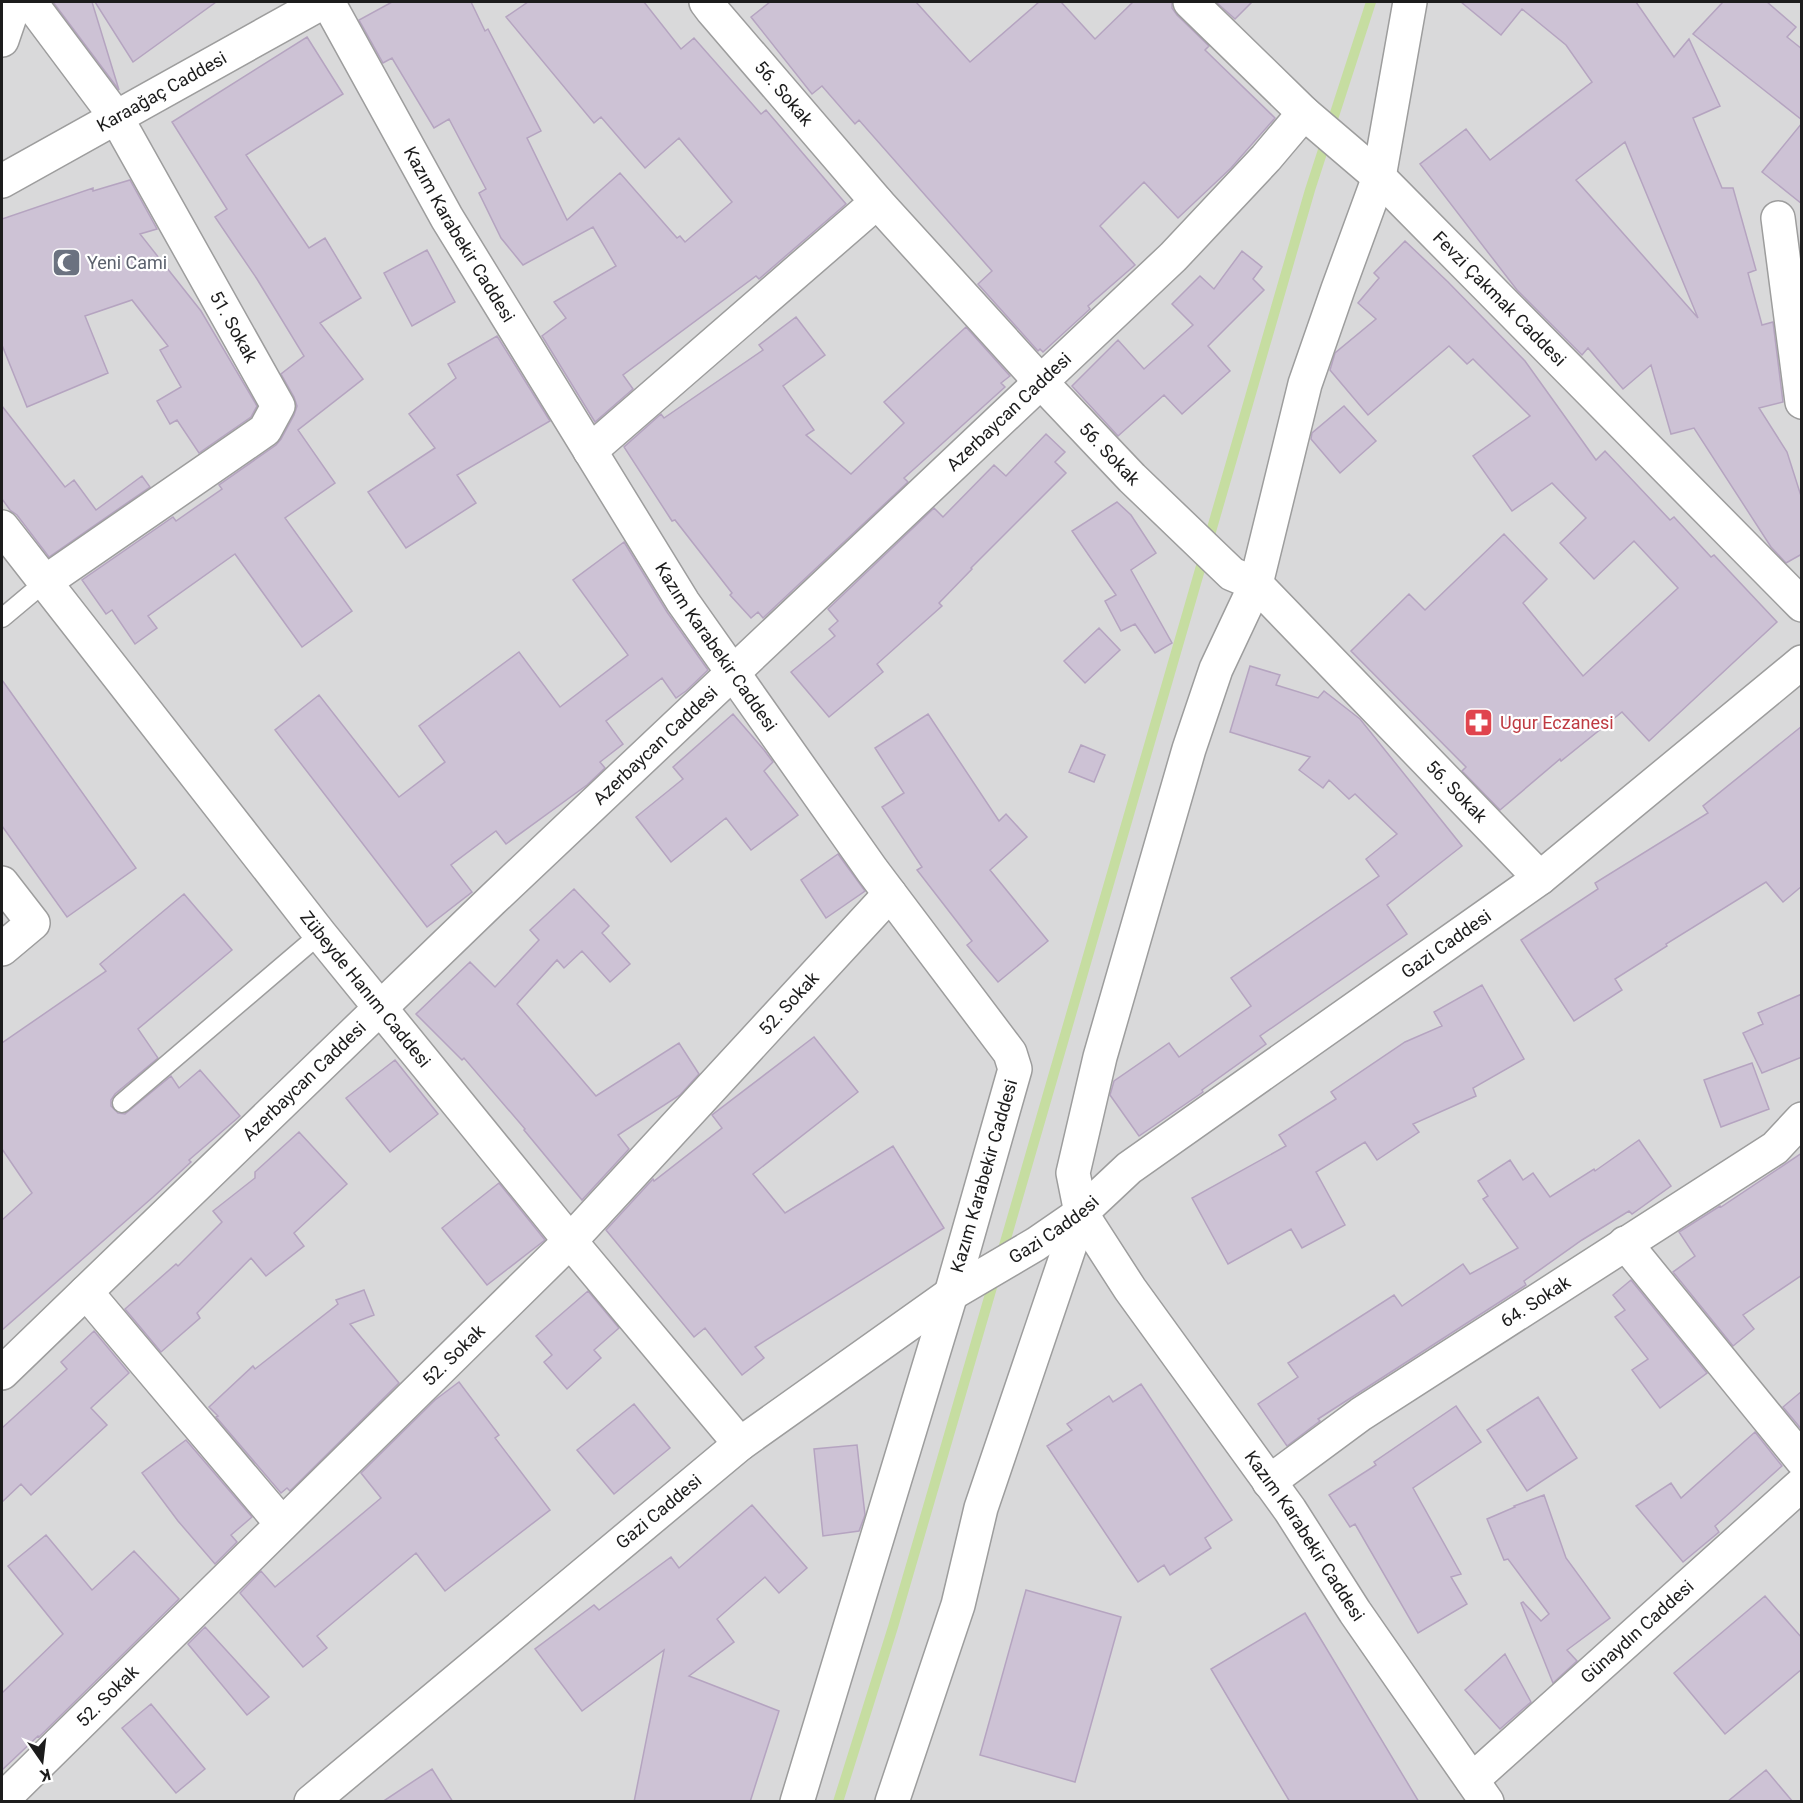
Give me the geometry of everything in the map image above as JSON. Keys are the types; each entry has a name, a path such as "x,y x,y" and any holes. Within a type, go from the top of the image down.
{"street":[{"path":"2,40 15,2"},
{"name":"51. Sokak","path":"30,2 116,117 278,406 265,429 45,582"},
{"name":"Karaağaç Caddesi","path":"2,181 323,2"},
{"name":"Kazım Karabekir Caddesi","path":"328,2 447,218 683,602 890,894 1010,1053 1015,1069 951,1294 797,1802"},
{"name":"56. Sokak","path":"706,2 877,202 1040,381 1181,526 1244,579 1540,878"},
{"name":"Fevzi Çakmak Caddesi","path":"1190,2 1304,113 1379,177 1802,605"},
{"path":"892,1802 958,1605 981,1508 1080,1213 1073,1173 1100,1057 1189,749 1305,384 1379,177 1410,2"},
{"name":"Azerbaycan Caddesi","path":"2,1373 732,671 1173,256 1266,158 1304,113"},
{"path":"590,452 877,202"},
{"path":"1778,218 1802,402"},
{"name":"Zübeyde Hanım Caddesi","path":"2,527 320,934 570,1241 740,1444"},
{"name":"Gazi Caddesi","path":"311,1802 740,1444 951,1294 1036,1244 1080,1213 1129,1168 1540,878 1802,662"},
{"path":"2,883 33,923 2,949"},
{"name":"52. Sokak","path":"2,1800 570,1241 890,894"},
{"name":"64. Sokak","path":"1269,1482 1360,1414 1775,1148 1802,1119"},
{"name":"Kazım Karabekir Caddesi","path":"1080,1213 1130,1289 1290,1510 1355,1612 1479,1791"},
{"path":"1625,1243 1802,1460"},
{"path":"86,1292 282,1524"},
{"name":"Günaydın Caddesi","path":"1479,1791 1802,1484"}],"lane":[{"path":"2,618 45,582"},
{"path":"122,1103 320,934"}],"shaded area":[{"path":"2,2 1801,2 1801,1801 2,1801"}],"building":[{"path":"53,2 92,2 119,90"},
{"path":"95,2 216,2 133,62"},
{"path":"392,2 471,2 485,31 488,29 541,131 527,138 567,220 620,173 677,238 680,236 685,242 732,202 679,138 645,168 601,117 594,123 506,17 528,2 644,2 681,49 694,38 761,114 766,110 846,204 759,279 756,276 623,375 633,389 595,422 542,336 566,318 554,302 616,266 593,227 523,265 501,238 479,193 486,189 449,119 434,128 392,58 383,63 359,20"},
{"path":"770,2 916,2 970,62 1039,2 1061,2 1095,39 1133,2 1172,2 1172,8 1177,15 1209,46 1205,50 1275,118 1231,168 1178,218 1144,182 1100,226 1135,265 1088,306 1090,309 1043,352 1040,349 1038,351 978,284 992,271 859,120 855,124 822,86 812,94 751,17"},
{"path":"1216,2 1252,2 1235,19"},
{"path":"1461,2 1636,2 1674,57 1689,39 1720,106 1693,118 1722,188 1733,188 1756,270 1748,273 1762,325 1773,322 1783,402 1759,408 1787,452 1802,499 1802,554 1786,563 1771,547 1694,428 1671,434 1651,365 1623,389 1588,348 1582,355 1517,290 1420,164 1466,129 1490,160 1592,82 1566,45 1522,9 1501,35","holes":["1625,142 1698,318 1576,180"]},
{"path":"1723,2 1767,2 1796,27 1787,37 1802,49 1802,120 1693,34"},
{"path":"307,37 343,94 246,155 309,248 325,238 361,298 320,323 363,379 298,430 335,483 285,518 352,611 302,647 235,554 148,616 157,628 135,644 112,610 106,614 82,580 173,517 176,521 222,489 219,485 276,445 297,406 281,374 304,356 257,279 215,217 227,209 172,122"},
{"path":"1802,123 1802,204 1762,172"},
{"path":"130,180 157,229 140,234 201,311 257,406 251,417 199,453 177,420 170,424 157,401 181,387 160,350 168,346 132,300 85,316 108,373 27,407 2,345 2,219 93,188 93,191"},
{"path":"1405,241 1525,361 1596,460 1605,451 1670,520 1674,517 1711,557 1714,555 1777,622 1649,741 1622,712 1561,761 1560,759 1500,810 1462,771 1466,767 1351,651 1409,594 1425,610 1504,534 1547,579 1523,603 1583,676 1678,588 1634,541 1594,579 1560,543 1586,518 1552,483 1512,511 1473,456 1530,416 1473,359 1467,364 1449,346 1368,415 1330,370 1335,353 1376,319 1358,303 1379,278 1374,273"},
{"path":"427,250 455,302 412,326 384,273"},
{"path":"1242,251 1262,267 1253,279 1264,290 1208,346 1230,371 1182,414 1164,395 1118,436 1072,386 1118,340 1144,369 1193,325 1172,304 1200,276 1214,289"},
{"path":"796,317 825,355 783,386 814,430 806,435 851,474 904,423 884,402 966,327 1010,376 1001,383 1005,387 904,478 908,482 763,618 758,612 751,618 730,595 732,593 675,520 672,521 624,447 661,414 664,418 763,350 759,345"},
{"path":"497,336 550,421 457,475 476,503 406,548 368,492 435,448 409,414 456,378 448,364"},
{"path":"2,406 65,487 74,480 96,510 142,476 150,487 49,557 2,499"},
{"path":"1344,406 1376,441 1340,473 1311,439 1312,433"},
{"path":"1046,434 1065,452 1055,462 1066,473 971,568 939,603 942,606 877,664 883,672 829,717 791,672 835,636 829,629 838,621 828,609 934,508 943,517 994,465 1006,476"},
{"path":"1117,502 1131,515 1156,553 1131,570 1172,643 1155,653 1135,624 1121,631 1105,601 1116,595 1072,531"},
{"path":"624,542 667,612 708,670 676,698 662,678 606,721 623,744 600,762 605,768 587,785 506,844 496,831 451,865 472,892 427,927 275,730 319,695 399,797 445,762 419,726 519,652 560,707 628,655 573,580"},
{"path":"1099,628 1120,650 1085,683 1064,661"},
{"path":"1250,666 1280,675 1276,685 1318,698 1324,691 1360,719 1462,846 1387,905 1407,934 1260,1036 1266,1044 1202,1090 1203,1092 1139,1136 1110,1095 1114,1081 1169,1043 1179,1057 1251,1006 1231,978 1379,876 1366,859 1397,834 1355,794 1349,799 1329,780 1323,788 1299,770 1310,757 1230,732"},
{"path":"2,680 136,868 67,917 2,826"},
{"path":"733,714 773,762 764,771 798,815 751,850 726,818 671,862 636,817 683,779 673,767"},
{"path":"928,714 999,821 1006,814 1027,837 990,870 1048,941 998,982 967,945 972,941 917,870 922,867 882,807 904,793 875,748"},
{"path":"1802,726 1802,886 1783,902 1766,882 1666,944 1667,946 1615,979 1622,990 1574,1021 1521,940 1598,889 1595,883 1708,813 1703,806"},
{"path":"1081,745 1105,755 1094,782 1069,772"},
{"path":"838,854 865,891 826,918 801,880"},
{"path":"574,889 609,926 602,933 630,964 610,982 582,951 564,968 557,960 517,1004 596,1096 679,1043 699,1074 680,1095 618,1135 629,1149 582,1200 464,1058 462,1060 416,1014 470,962 495,987 539,940 530,930"},
{"path":"184,894 232,950 138,1029 158,1058 115,1094 111,1100 111,1106 118,1113 125,1114 171,1076 179,1088 200,1070 240,1116 189,1160 191,1162 153,1197 2,1330 2,1220 32,1193 2,1149 2,1043 106,971 100,964"},
{"path":"1482,985 1524,1059 1473,1088 1476,1096 1413,1124 1419,1132 1377,1160 1365,1142 1316,1172 1345,1225 1302,1248 1291,1229 1228,1264 1192,1198 1286,1146 1279,1135 1336,1099 1331,1092 1405,1042 1442,1026 1434,1012"},
{"path":"1802,994 1802,1057 1762,1073 1743,1033 1763,1024 1758,1013"},
{"path":"814,1037 858,1092 753,1174 785,1213 893,1146 944,1228 755,1347 764,1358 742,1375 705,1328 694,1337 606,1230 653,1179 654,1181 722,1128 712,1115"},
{"path":"395,1060 438,1114 390,1152 346,1098"},
{"path":"1752,1063 1769,1109 1721,1127 1704,1080"},
{"path":"299,1132 347,1184 294,1233 304,1246 266,1276 251,1258 197,1313 200,1318 161,1352 125,1309 176,1264 178,1266 222,1222 213,1211 255,1178 255,1172"},
{"path":"1639,1140 1671,1186 1632,1214 1629,1211 1582,1240 1524,1281 1526,1285 1318,1419 1320,1421 1287,1446 1258,1404 1298,1377 1288,1363 1394,1295 1402,1306 1463,1264 1470,1274 1518,1248 1483,1199 1488,1196 1478,1181 1510,1160 1523,1180 1533,1173 1550,1197 1594,1169 1595,1171"},
{"path":"1802,1153 1802,1275 1743,1315 1754,1329 1733,1346 1673,1272 1695,1256 1679,1232"},
{"path":"499,1183 545,1240 487,1285 442,1228"},
{"path":"1631,1280 1707,1373 1660,1408 1632,1370 1648,1359 1615,1317 1625,1310 1613,1295"},
{"path":"364,1290 374,1315 350,1324 399,1383 290,1491 287,1488 281,1493 209,1407 253,1366 255,1369 338,1304 336,1300"},
{"path":"588,1291 619,1328 594,1350 601,1358 567,1389 544,1362 552,1355 536,1336"},
{"path":"94,1331 129,1373 91,1408 107,1425 31,1495 21,1484 2,1502 2,1428 67,1369 61,1362"},
{"path":"459,1382 499,1435 495,1438 550,1510 445,1591 416,1553 317,1636 327,1648 303,1667 240,1593 261,1571 275,1587 381,1498 361,1473 435,1400"},
{"path":"1141,1384 1232,1520 1205,1538 1211,1548 1170,1575 1164,1565 1138,1582 1047,1446 1072,1430 1067,1424 1109,1396 1113,1402"},
{"path":"1802,1391 1802,1430 1783,1407"},
{"path":"1538,1397 1577,1458 1527,1491 1487,1430"},
{"path":"634,1404 670,1448 614,1494 577,1450"},
{"path":"1456,1406 1481,1442 1413,1488 1461,1574 1451,1577 1467,1604 1418,1633 1355,1524 1350,1527 1329,1495 1376,1465 1374,1462"},
{"path":"1755,1432 1782,1466 1715,1526 1719,1532 1683,1562 1636,1506 1671,1483 1681,1498"},
{"path":"186,1440 252,1517 231,1535 237,1542 215,1564 178,1521 142,1473"},
{"path":"857,1445 865,1515 859,1531 823,1536 814,1449"},
{"path":"1544,1495 1566,1558 1610,1618 1567,1650 1577,1661 1553,1683 1521,1603 1523,1602 1541,1621 1549,1614 1508,1559 1504,1560 1487,1519"},
{"path":"752,1505 807,1568 779,1593 765,1577 717,1619 734,1642 689,1676 779,1711 750,1802 634,1802 664,1650 582,1711 535,1649 594,1605 599,1610 671,1557 679,1568"},
{"path":"46,1535 92,1590 134,1551 179,1599 39,1737 2,1770 2,1693 63,1634 8,1566"},
{"path":"1026,1590 1121,1617 1075,1782 980,1755"},
{"path":"1765,1596 1802,1638 1802,1669 1725,1734 1674,1673"},
{"path":"1305,1613 1419,1802 1290,1802 1211,1669"},
{"path":"205,1627 269,1697 247,1715 188,1644"},
{"path":"1505,1654 1531,1702 1500,1729 1465,1690"},
{"path":"151,1704 205,1769 176,1793 122,1728"},
{"path":"432,1769 453,1802 382,1802"},
{"path":"1766,1770 1793,1802 1727,1802"}],"waterway":[{"path":"1001,1256 1310,190 1371,2"},
{"path":"838,1802 893,1627 995,1277"}],"place":[{"name":"Yeni Cami","path":"66,263"},
{"name":"Ugur Eczanesi","path":"1479,723"}]}
